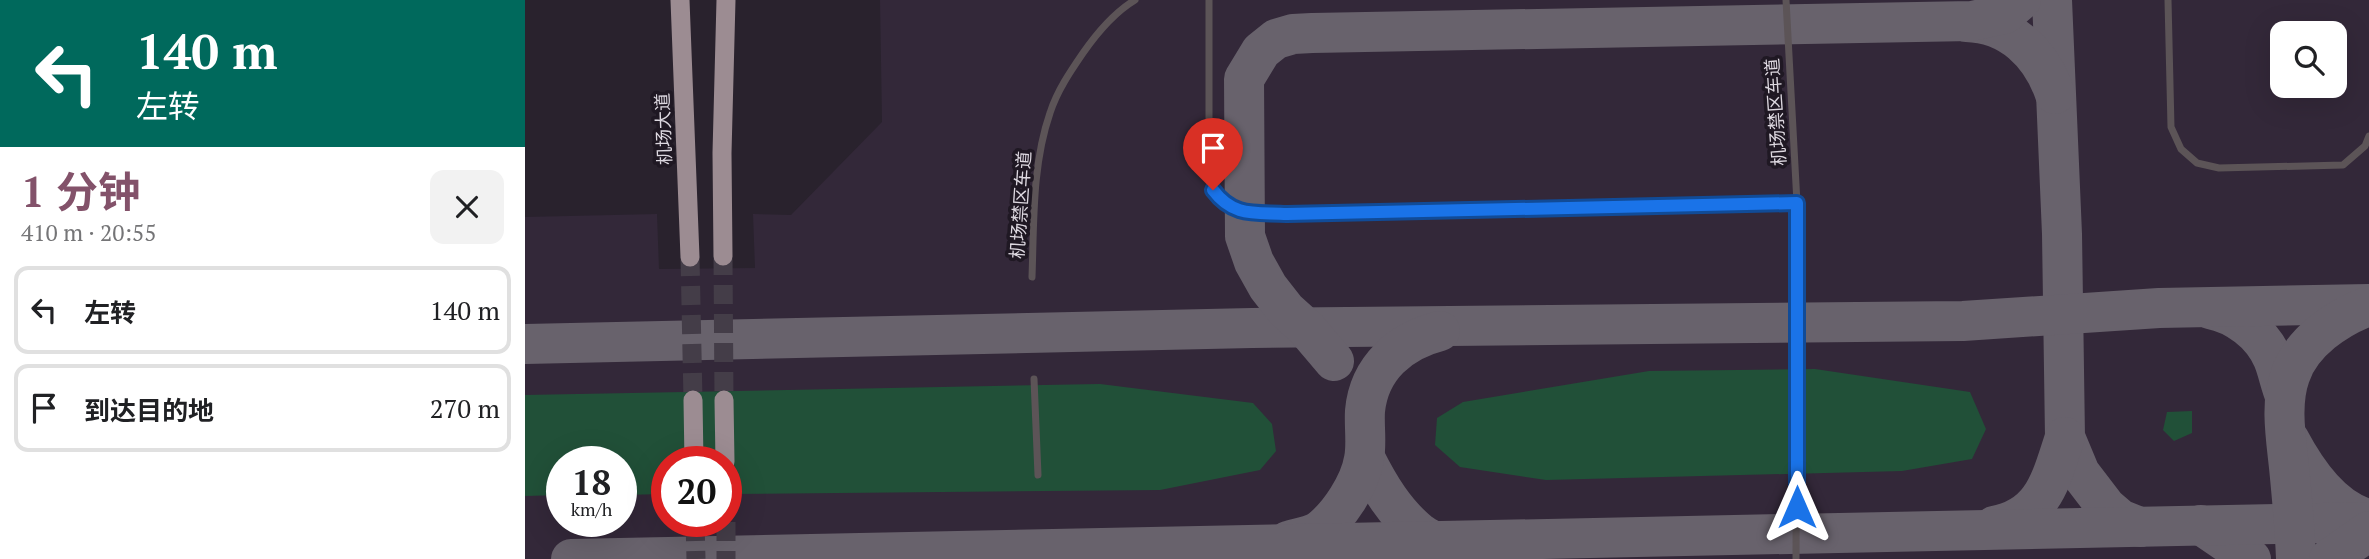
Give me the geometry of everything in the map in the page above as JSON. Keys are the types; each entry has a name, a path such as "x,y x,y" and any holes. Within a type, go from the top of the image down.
{"highway":[{"name":"机场大道","path":"680,0 690,257"},
{"path":"723,256 722,153 726,0"},
{"path":"693,400 694,446"},
{"path":"724,400 725,446"}],"lane":[{"name":"机场禁区车道","path":"1032,277 1034,199 1040,149 1050,112 1066,78 1093,39 1125,6 1135,0"},
{"path":"1209,0 1209,166 1213,190 1223,203 1241,213 1797,203"},
{"name":"机场禁区车道","path":"1786,0 1797,203 1796,559"},
{"path":"2168,0 2171,127 2181,149 2197,163 2218,168 2343,165 2365,146 2369,136"},
{"path":"1034,379 1038,475"}],"shaded area":[{"path":"880,0 2369,0 2369,559 525,559 525,217 657,214 659,269 755,268 753,214 791,215 882,122"}],"green space":[{"path":"1815,369 1970,392 1986,429 1972,459 1902,471 1546,480 1460,467 1435,445 1437,418 1463,402 1649,371"},
{"path":"1100,384 1253,403 1272,424 1276,451 1260,470 1160,490 742,494 742,446 651,446 651,494 637,495 637,446 546,446 546,495 525,496 525,395"},
{"path":"2192,411 2192,433 2174,441 2163,430 2167,412"}],"taxiway":[{"path":"1334,361 1268,287 1254,262 1245,236 1244,79 1261,51 1276,39 1293,34 1312,33 1972,21 2005,14 2021,0"},
{"path":"2052,0 2062,234 2065,437 2080,473 2106,507 2120,519 2140,527"},
{"path":"1966,22 1997,28 2022,43 2041,66 2055,94"},
{"path":"525,344 1252,328 1963,321 2159,308 2369,304"},
{"path":"2296,559 2285,421 2285,398 2290,376 2303,352 2322,332 2369,306"},
{"path":"2210,309 2238,320 2262,341 2273,359 2285,396"},
{"path":"1288,541 1319,531 1348,499 1362,469 1365,411 1368,396 1380,369 1400,349 1440,331"},
{"path":"1994,526 2011,521 2035,505 2050,481 2065,437"},
{"path":"2289,439 2303,464 2322,488 2343,507 2369,519"},
{"path":"1365,458 1395,508 1420,533 1443,547"},
{"path":"571,559 2369,522"},
{"path":"2201,525 2251,559"},
{"path":"2329,559 2369,531"}],"tunnel":[{"path":"723,256 724,400"},
{"path":"690,257 693,400"},
{"path":"695,537 696,559"},
{"path":"726,537 726,559"}],"route":[{"path":"1213,190 1223,203 1241,213 1797,203 1797,507"}]}
